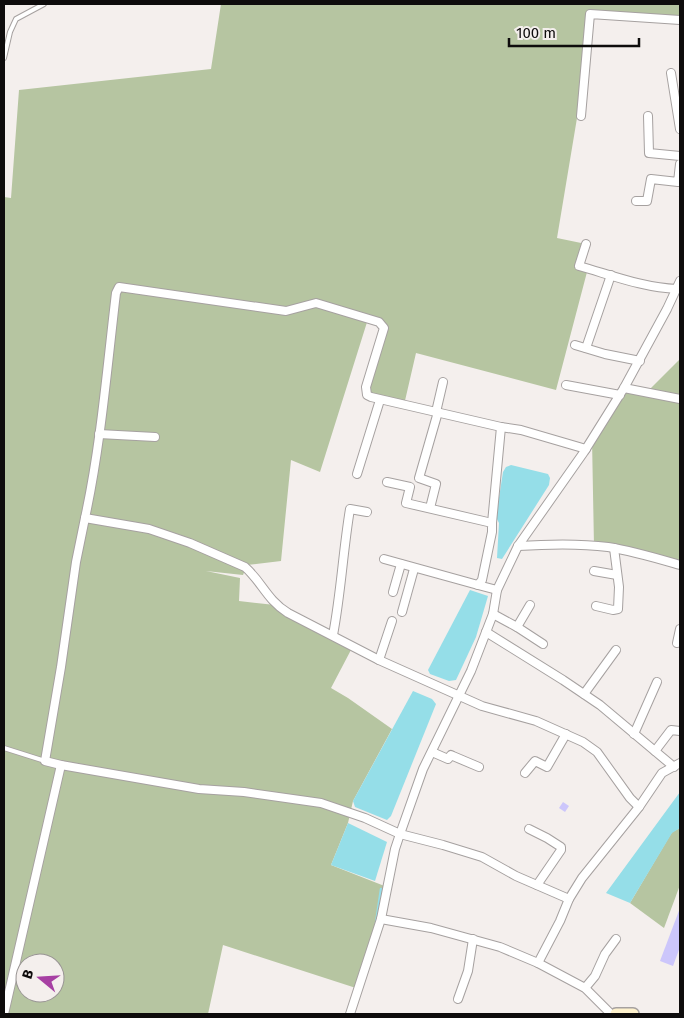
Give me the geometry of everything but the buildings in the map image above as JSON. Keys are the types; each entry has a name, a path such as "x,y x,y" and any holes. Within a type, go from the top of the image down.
{"street":[{"path":"581,116 590,14 680,20"},
{"path":"671,73 680,128"},
{"path":"648,116 649,153 680,156"},
{"path":"636,201 647,201 651,179 678,182 680,164"},
{"path":"350,1014 381,919 400,834 423,769 471,671 493,614 497,590 518,546 586,449 622,392 640,361 678,285 649,285 579,266 586,244"},
{"path":"586,348 611,275"},
{"path":"569,899 482,857 400,834 365,818 321,803 244,792 199,789 45,761 76,562 91,490 116,292 119,287 286,311 316,303 379,322 384,328 366,391 370,397 521,430 586,449"},
{"path":"575,345 640,361"},
{"path":"430,508 436,484 420,478 443,382"},
{"path":"566,385 680,399"},
{"path":"357,474 380,400"},
{"path":"478,585 482,580 492,523 501,427"},
{"path":"99,434 155,437"},
{"path":"387,482 410,488 406,503 492,523"},
{"path":"333,635 339,605 350,509 367,512"},
{"path":"84,518 149,529 245,567 253,574 275,605 288,613 379,660 482,706 536,722 583,742 597,752 630,798 639,807"},
{"path":"518,546 550,544 614,548 644,554 680,565"},
{"path":"596,606 614,610 618,609 619,587 614,548"},
{"path":"384,559 497,590"},
{"path":"392,592 401,564"},
{"path":"402,612 414,568"},
{"path":"594,571 617,575"},
{"path":"517,627 530,605"},
{"path":"493,614 543,644"},
{"path":"379,660 392,621"},
{"path":"677,643 680,629"},
{"path":"486,632 600,705 655,751 677,765 662,773 639,807 582,878 569,899 538,963"},
{"path":"584,694 616,650"},
{"path":"634,734 657,682"},
{"path":"655,751 671,730 680,732"},
{"path":"525,773 534,761 547,767 566,734"},
{"path":"432,752 448,759 451,755 479,767"},
{"path":"4,1014 61,765"},
{"path":"529,829 561,847 561,850 537,885"},
{"path":"381,919 431,928 500,947 538,963 585,988 610,1014"},
{"path":"458,999 468,971 473,939"},
{"path":"585,988 595,976 605,954 616,939"},
{"path":"616,1014 633,1014"}],"lane":[{"path":"4,58 10,32 16,19 44,4"},
{"path":"4,748 45,761"}],"green space":[{"path":"221,4 680,4 680,20 590,14 577,118 557,238 586,244 579,266 587,272 556,390 416,353 404,405 367,395 382,325 368,319 320,472 291,460 281,561 247,565 243,575 206,571 240,578 239,601 275,605 352,648 331,688 392,729 353,801 348,823 331,865 387,887 359,989 223,945 208,1014 4,1014 4,197 11,198 19,90 211,69"},
{"path":"680,359 680,564 594,546 592,439 624,388 647,392"},
{"path":"680,828 680,885 664,928 630,903 672,832"}],"water":[{"path":"511,465 548,474 550,478 549,485 502,559 497,558 499,523 496,517 503,472 506,467"},
{"path":"470,590 488,596 476,637 456,680 449,681 430,674 428,670"},
{"path":"413,691 432,699 436,704 391,816 387,820 355,807 353,801"},
{"path":"680,792 680,828 672,833 630,903 606,893"},
{"path":"348,823 387,842 375,881 331,865"}],"waterway":[{"path":"376,923 381,889"}]}
